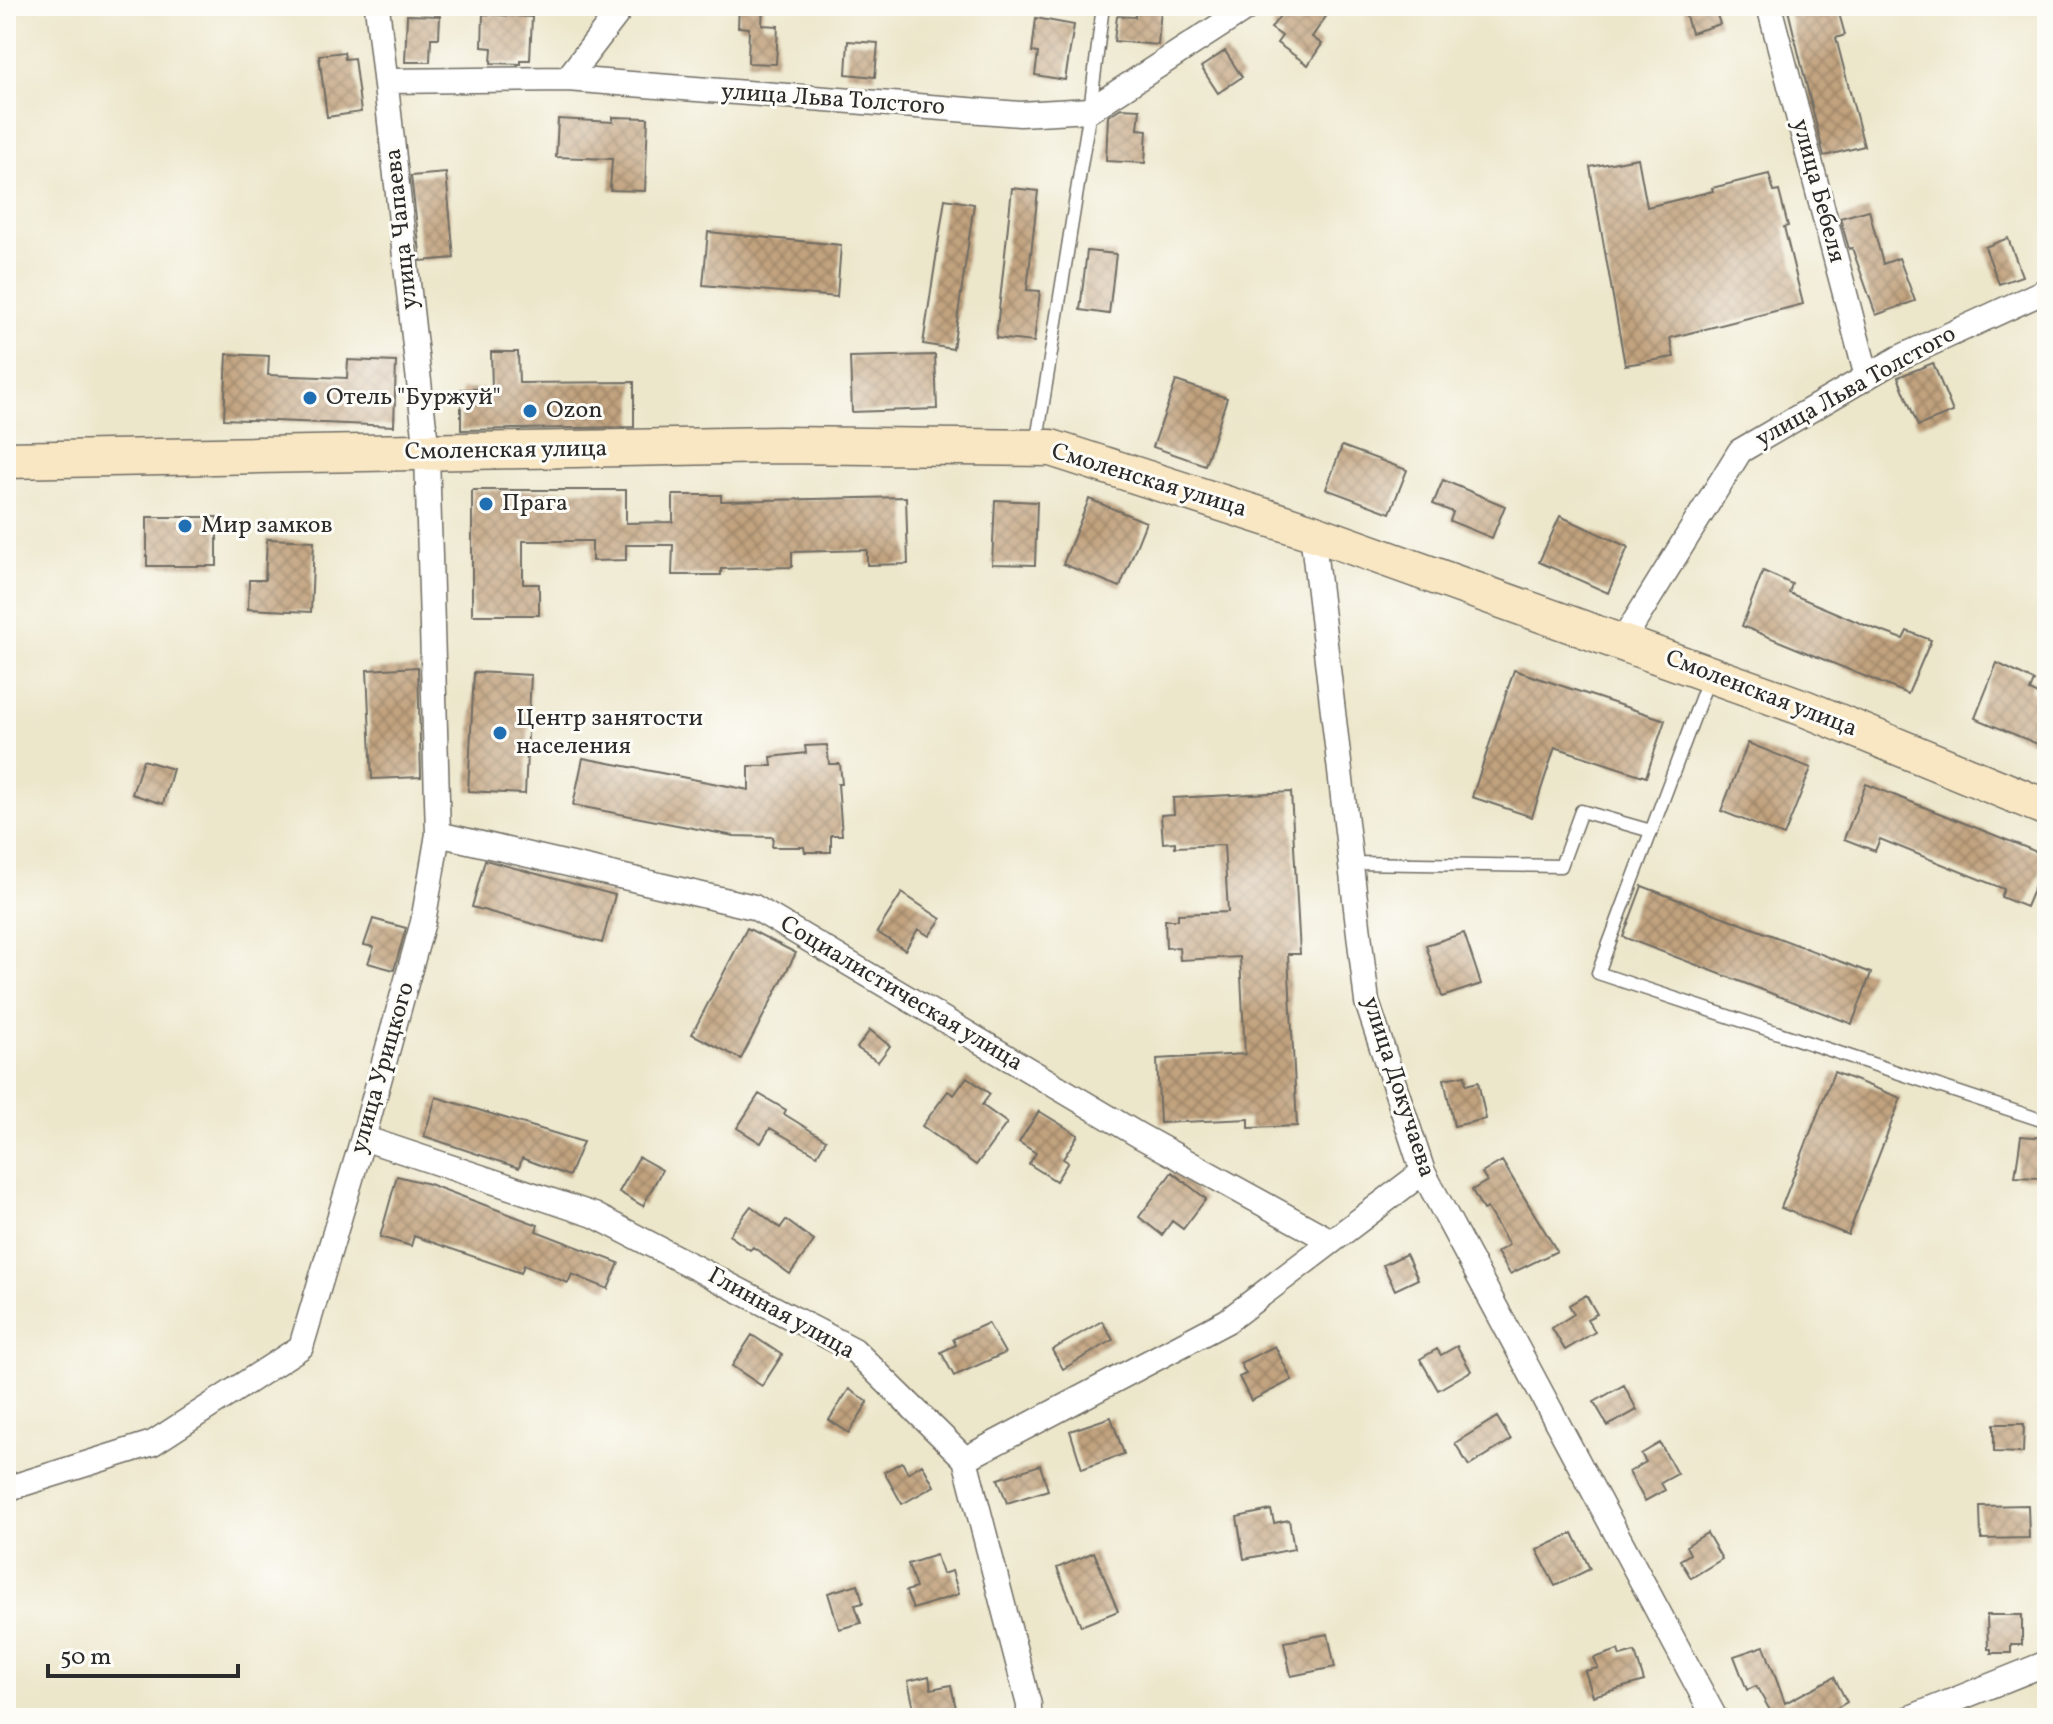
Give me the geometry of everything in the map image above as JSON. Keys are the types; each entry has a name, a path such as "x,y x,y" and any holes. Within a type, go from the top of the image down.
{"main road":[{"name":"Смоленская улица","path":"6,460 779,445 1051,448 1312,532 1622,642 1804,708 2047,808"}],"street":[{"name":"улица Чапаева","path":"377,6 427,453"},
{"path":"567,79 623,6"},
{"name":"улица Льва Толстого","path":"386,81 567,79 1020,114 1090,110 1250,6"},
{"name":"улица Бебеля","path":"1769,6 1867,377"},
{"name":"улица Льва Толстого","path":"1622,642 1740,451 1899,358 2047,290"},
{"name":"улица Урицкого","path":"6,1489 153,1443 301,1347 423,922 438,834 427,453"},
{"name":"улица Докучаева","path":"1312,532 1367,1002 1423,1172 1715,1718"},
{"name":"Социалистическая улица","path":"438,834 754,907 1140,1136 1331,1241"},
{"name":"Глинная улица","path":"363,1138 594,1215 854,1350 965,1459"},
{"path":"1029,1718 1029,1705 965,1459 1227,1321 1423,1172"},
{"path":"1910,1718 2047,1663"}],"lane":[{"path":"1036,448 1090,110 1103,6"},
{"path":"1710,674 1598,973 2047,1122"},
{"path":"1351,863 1561,866 1581,811 1651,831"}],"building":[{"path":"739,6 763,6 762,25 778,26 776,64 748,63 749,28 738,27"},
{"path":"1136,6 1161,8 1158,45 1114,41 1117,16 1135,17"},
{"path":"1287,6 1333,6 1312,37 1322,44 1308,65 1277,43 1282,36 1271,28"},
{"path":"1683,6 1714,6 1720,24 1691,33"},
{"path":"1787,6 1837,6 1845,35 1836,38 1864,146 1824,156"},
{"path":"483,14 532,17 530,60 521,60 521,64 491,63 492,48 482,47"},
{"path":"407,15 440,16 439,38 431,38 430,62 405,62"},
{"path":"1036,18 1074,25 1065,80 1035,75 1038,53 1032,52"},
{"path":"848,41 878,43 875,77 846,74"},
{"path":"1225,51 1242,77 1218,93 1201,67"},
{"path":"344,52 345,59 354,58 361,112 327,117 319,55"},
{"path":"1121,108 1140,109 1138,129 1147,130 1145,163 1106,161 1108,116"},
{"path":"613,117 648,118 645,191 610,190 612,159 556,157 558,119 613,122"},
{"path":"1638,158 1647,207 1769,174 1774,192 1779,191 1788,226 1784,227 1803,304 1670,338 1674,357 1625,365 1590,167"},
{"path":"446,173 454,258 421,261 411,176"},
{"path":"1012,188 1038,191 1027,290 1040,291 1034,342 996,338"},
{"path":"945,199 974,204 953,349 923,344"},
{"path":"1869,210 1883,264 1899,258 1915,301 1876,315 1840,218"},
{"path":"708,232 841,245 837,297 703,285"},
{"path":"2008,238 2022,276 1999,284 1985,247"},
{"path":"1087,251 1116,254 1109,314 1080,310"},
{"path":"491,352 518,352 519,383 634,382 634,427 461,430 461,389 492,389"},
{"name":"Отель \"Буржуй\"","path":"227,354 269,356 268,375 347,378 348,360 396,362 394,426 224,419"},
{"path":"935,355 937,409 852,412 850,357"},
{"path":"1933,363 1953,412 1918,426 1898,377"},
{"path":"1176,381 1227,398 1205,465 1153,447"},
{"path":"1342,446 1407,470 1390,513 1326,489"},
{"path":"1443,480 1505,506 1492,538 1450,521 1453,512 1433,504"},
{"path":"472,490 626,490 626,523 673,522 673,495 721,495 721,501 906,497 908,564 867,565 867,550 792,552 792,567 721,569 721,575 672,575 673,545 626,545 626,560 592,561 592,541 523,541 523,584 539,584 539,615 472,615"},
{"path":"1089,499 1146,522 1120,587 1063,564"},
{"path":"995,500 1037,502 1035,565 992,564"},
{"path":"1560,516 1628,547 1608,593 1539,562"},
{"path":"147,517 217,517 217,566 147,566"},
{"path":"267,539 314,541 311,612 248,609 249,580 265,580"},
{"path":"1763,571 1792,584 1789,593 1867,626 1903,639 1907,631 1931,640 1908,694 1742,626"},
{"path":"1997,663 2034,681 2030,691 2047,699 2047,748 1975,718"},
{"path":"418,667 421,777 372,779 367,670"},
{"path":"1514,670 1665,720 1646,777 1555,747 1532,817 1472,797"},
{"name":"Центр занятости населения","path":"474,672 531,675 525,794 468,791"},
{"path":"1748,743 1811,768 1784,836 1721,811"},
{"path":"827,745 829,764 840,764 842,784 838,784 842,835 831,835 831,852 805,852 804,847 772,847 773,837 734,836 573,805 583,758 749,790 749,766 772,766 771,757 806,753 805,746"},
{"path":"143,760 173,769 163,804 132,794"},
{"path":"1866,784 2047,856 2026,907 2001,897 2004,889 1880,839 1875,851 1844,839"},
{"path":"1291,792 1300,954 1288,954 1297,1126 1249,1128 1249,1119 1160,1123 1157,1059 1245,1054 1240,957 1180,960 1179,947 1166,948 1165,920 1178,920 1178,914 1228,912 1224,845 1175,847 1175,842 1163,843 1161,815 1174,814 1173,798"},
{"path":"485,860 615,895 602,943 472,907"},
{"path":"1642,886 1871,973 1852,1024 1623,937"},
{"path":"902,893 941,919 929,936 918,929 905,950 877,932"},
{"path":"373,919 406,928 394,970 368,963 374,947 364,945"},
{"path":"747,928 796,953 741,1059 692,1034"},
{"path":"1464,933 1481,984 1442,997 1426,945"},
{"path":"870,1030 890,1046 878,1062 857,1048"},
{"path":"1834,1072 1901,1098 1848,1235 1781,1208"},
{"path":"1465,1075 1466,1085 1478,1082 1486,1119 1454,1126 1444,1079"},
{"path":"967,1077 990,1094 982,1105 1007,1123 976,1165 922,1126 948,1091 954,1095"},
{"path":"759,1094 826,1140 817,1155 770,1128 761,1143 737,1128"},
{"path":"436,1097 583,1142 569,1176 522,1158 519,1168 424,1136"},
{"path":"1039,1111 1078,1135 1063,1159 1068,1162 1056,1181 1029,1164 1036,1153 1019,1142"},
{"path":"2021,1136 2047,1138 2047,1170 2042,1169 2041,1178 2015,1177"},
{"path":"639,1157 662,1170 643,1206 619,1192"},
{"path":"1502,1161 1557,1251 1510,1274 1497,1252 1509,1245 1472,1190 1487,1181 1482,1173"},
{"path":"1172,1172 1206,1199 1183,1229 1172,1221 1162,1235 1139,1217"},
{"path":"397,1176 429,1184 538,1225 536,1231 619,1263 608,1289 572,1274 568,1283 524,1265 521,1273 414,1236 411,1246 380,1237"},
{"path":"751,1206 780,1228 786,1220 814,1241 790,1274 753,1247 750,1250 729,1235"},
{"path":"1406,1254 1418,1279 1395,1290 1383,1265"},
{"path":"1586,1295 1597,1314 1587,1319 1595,1332 1565,1350 1552,1328 1574,1314 1569,1305"},
{"path":"1102,1321 1113,1340 1063,1369 1052,1350"},
{"path":"988,1323 1005,1353 954,1376 941,1352 956,1345 953,1339"},
{"path":"752,1335 782,1355 762,1386 732,1366"},
{"path":"1275,1346 1292,1380 1251,1401 1239,1377 1246,1374 1240,1363"},
{"path":"1457,1346 1471,1371 1438,1390 1420,1359 1437,1349 1441,1355"},
{"path":"1624,1385 1637,1410 1608,1426 1594,1402"},
{"path":"849,1389 868,1402 849,1433 829,1420"},
{"path":"1111,1417 1124,1454 1082,1469 1070,1431"},
{"path":"1497,1417 1511,1440 1469,1466 1455,1443"},
{"path":"1994,1424 2024,1424 2023,1453 1994,1452"},
{"path":"1660,1443 1677,1474 1661,1483 1665,1490 1645,1501 1629,1472 1646,1462 1641,1454"},
{"path":"902,1462 908,1473 922,1464 934,1486 902,1504 884,1472"},
{"path":"1040,1465 1048,1490 1007,1503 998,1479"},
{"path":"2028,1505 2029,1538 1981,1539 1980,1506"},
{"path":"1271,1510 1274,1523 1289,1520 1294,1549 1244,1559 1237,1517"},
{"path":"1573,1533 1590,1569 1555,1586 1537,1550"},
{"path":"1707,1533 1722,1559 1691,1578 1680,1560 1690,1554 1686,1546"},
{"path":"1094,1552 1118,1611 1081,1626 1057,1568"},
{"path":"936,1555 942,1574 952,1571 959,1594 913,1609 906,1591 916,1588 908,1564"},
{"path":"858,1584 863,1603 855,1605 861,1623 839,1629 828,1593"},
{"path":"1987,1615 2022,1615 2022,1645 2011,1645 2011,1653 1991,1653 1988,1649"},
{"path":"1328,1634 1335,1667 1291,1676 1284,1642"},
{"path":"1764,1646 1785,1703 1834,1677 1847,1702 1819,1718 1759,1718 1771,1712 1756,1686 1747,1690 1734,1656"},
{"path":"1618,1650 1620,1656 1635,1652 1644,1681 1593,1696 1585,1671 1598,1668 1594,1658"},
{"path":"929,1676 931,1689 951,1685 958,1718 916,1718 908,1681"}],"place":[{"name":"Отель \"Буржуй\"","path":"310,398"},
{"name":"Ozon","path":"530,411"},
{"name":"Прага","path":"486,504"},
{"name":"Мир замков","path":"185,526"},
{"name":"Центр занятости населения","path":"500,733"}]}
